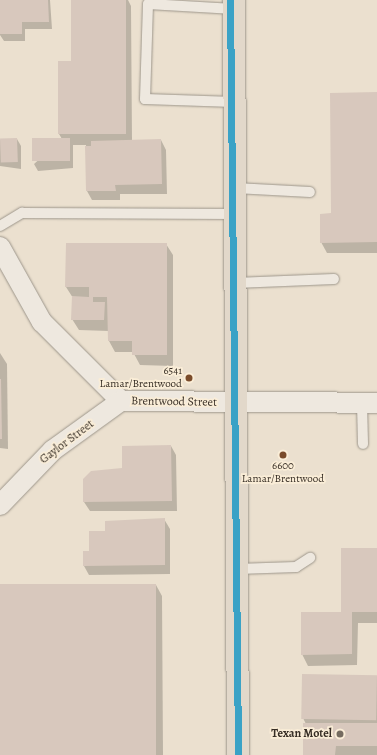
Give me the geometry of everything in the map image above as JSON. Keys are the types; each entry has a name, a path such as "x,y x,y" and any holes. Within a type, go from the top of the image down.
{"main road":[{"path":"234,5 238,755"}],"street":[{"name":"Brentwood Street","path":"0,247 42,322 121,401 370,403"},
{"name":"Gaylor Street","path":"0,505 53,450 121,401"}],"lane":[{"path":"234,5 148,4 145,99 234,102"},
{"path":"235,188 310,192"},
{"path":"0,226 22,213 235,214"},
{"path":"235,283 334,279"},
{"path":"363,444 370,403"},
{"path":"237,569 296,567 310,558"}],"building":[{"path":"0,0 48,0 49,22 22,22 22,34 0,34"},
{"path":"71,0 126,0 126,134 58,134 58,61 71,61"},
{"path":"377,92 377,242 320,243 320,214 331,213 330,93"},
{"path":"17,138 18,162 1,163 0,139"},
{"path":"32,138 70,138 70,161 32,161"},
{"path":"161,139 162,184 115,185 116,191 86,191 85,146 91,146 91,141"},
{"path":"66,243 167,243 167,355 132,355 132,341 108,341 107,297 93,297 93,302 105,302 104,320 71,320 72,296 89,297 89,287 65,287"},
{"path":"1,379 2,439 0,439"},
{"path":"171,445 172,501 83,502 83,479 91,471 122,468 122,446"},
{"path":"165,518 165,565 83,566 83,551 89,551 89,531 105,531 105,521"},
{"path":"341,548 377,548 377,612 352,612 352,654 301,655 301,612 341,612"},
{"path":"0,584 156,584 156,755 0,755"},
{"path":"302,674 377,675 376,720 301,719"},
{"name":"Texan Motel","path":"303,723 377,723 377,746 336,746 335,755 303,755"}],"transit line":[{"path":"230,0 238,755"}],"place":[{"name":"6541 Lamar/Brentwood","path":"189,378"},
{"name":"6600 Lamar/Brentwood","path":"283,455"},
{"name":"Texan Motel","path":"340,734"}]}
